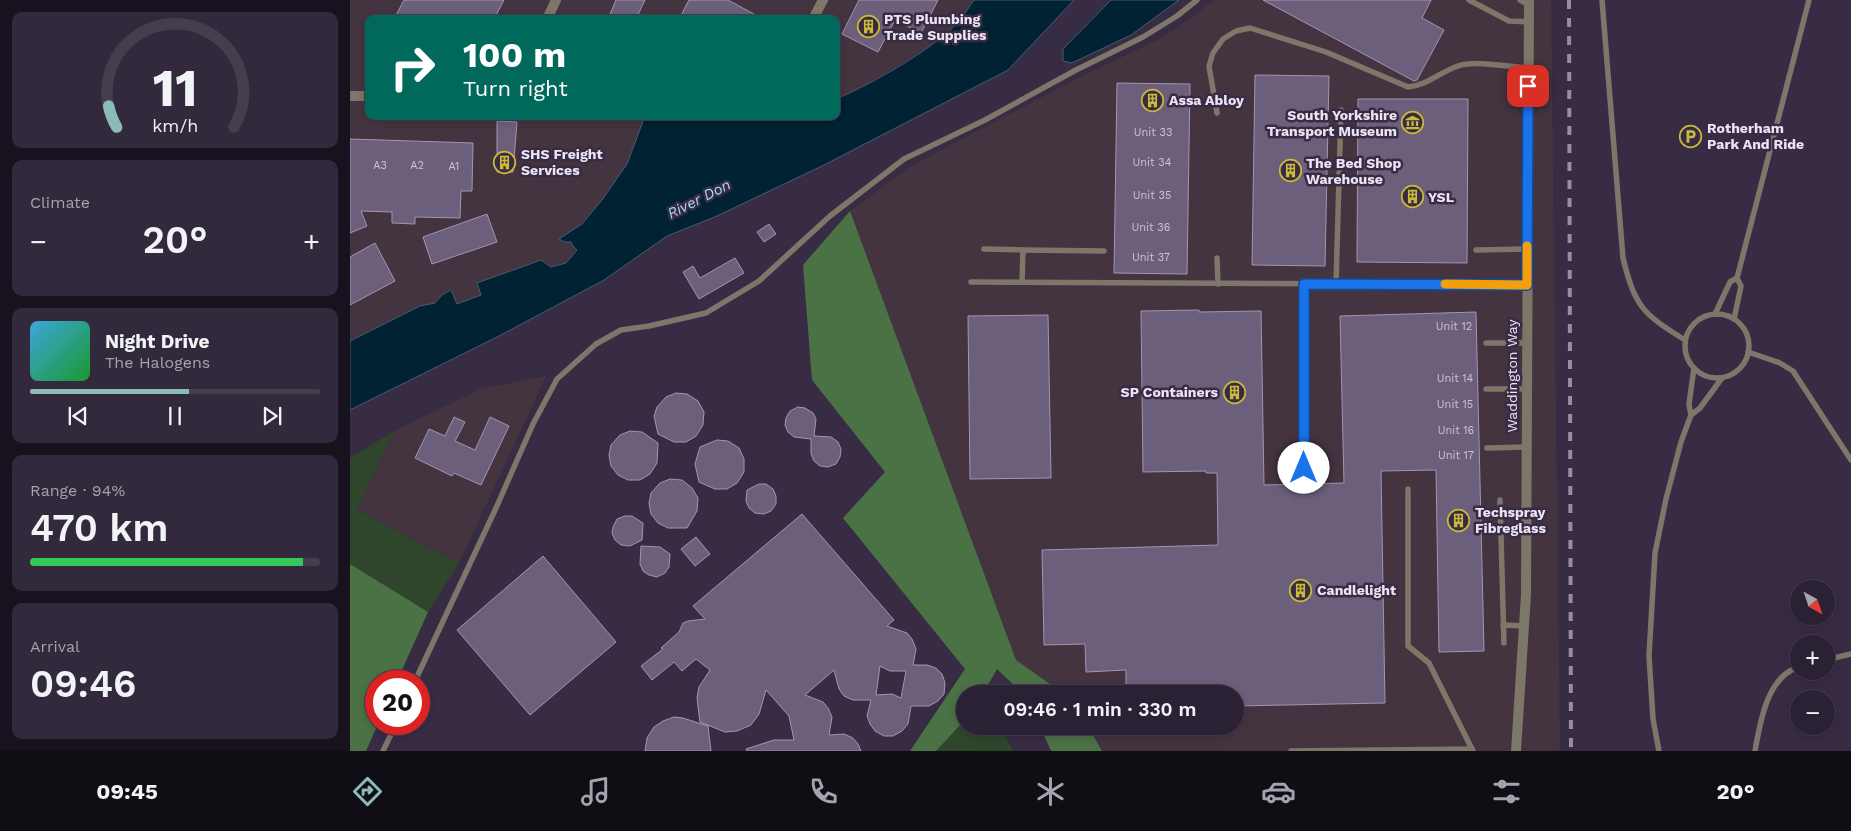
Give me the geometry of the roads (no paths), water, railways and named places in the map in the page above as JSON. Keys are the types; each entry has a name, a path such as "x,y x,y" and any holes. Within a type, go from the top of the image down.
{"street":[{"path":"549,15 556,0"},
{"path":"815,15 823,0"},
{"name":"Waddington Way","path":"1516,751 1525,626 1529,22 1526,2"},
{"path":"350,96 365,96"}],"lane":[{"path":"420,670 496,508 532,424 557,379 596,344 621,330 649,326 706,313 758,281 830,216 904,159 985,120 1076,70 1143,37 1177,16 1197,0"},
{"path":"1469,0 1509,21 1529,22"},
{"path":"1602,0 1623,258 1630,286 1641,306 1653,320 1686,340"},
{"path":"1734,319 1741,286 1737,278 1809,0"},
{"path":"1217,113 1209,66 1212,53 1224,39 1236,31 1250,28 1326,52 1408,87 1419,86 1448,70 1468,64 1528,68"},
{"path":"1336,284 1340,110"},
{"path":"984,249 1104,251"},
{"path":"1476,250 1527,249"},
{"path":"1022,282 1024,250"},
{"path":"1217,258 1218,284"},
{"path":"1715,314 1730,282 1737,278"},
{"path":"971,282 1527,285"},
{"path":"1304,284 1304,468"},
{"path":"1691,415 1700,408 1722,378 1736,372 1742,366 1748,352 1749,345 1745,330 1734,319 1715,314 1698,320 1692,326 1686,340 1686,355 1694,368 1707,376 1722,378"},
{"path":"1486,343 1526,343"},
{"path":"1748,352 1780,363 1793,371 1851,460"},
{"path":"1659,751 1653,719 1650,656 1655,553 1666,499 1681,442 1691,415 1689,404 1694,368"},
{"path":"1486,390 1526,389"},
{"path":"1487,448 1526,448"},
{"path":"1290,751 1473,750 1429,663 1408,646 1408,489"},
{"path":"1500,500 1504,643"},
{"path":"1503,625 1525,626"},
{"path":"1835,658 1851,654"},
{"path":"1755,751 1759,724 1774,686 1780,676 1790,671"},
{"path":"383,751 391,735"}],"water":[{"name":"River Don","path":"974,0 1074,0 1008,70 824,165 717,216 667,236 604,280 501,335 350,410 350,341 420,306 435,303 442,295 451,290 457,304 481,295 477,283 541,260 551,267 566,263 577,250 571,242 559,239 582,224 602,200 627,164 644,120 840,120 840,97 883,76 918,55 947,32"},
{"path":"1111,0 1179,0 1131,35 1072,63 1063,61 1063,49"}],"railway":[{"path":"1569,0 1571,751"}],"place":[{"name":"PTS Plumbing Trade Supplies","path":"868,27"},
{"name":"Assa Abloy","path":"1153,100"},
{"name":"South Yorkshire Transport Museum","path":"1413,123"},
{"name":"Rotherham Park And Ride","path":"1691,136"},
{"name":"SHS Freight Services","path":"505,162"},
{"name":"The Bed Shop Warehouse","path":"1290,171"},
{"name":"YSL","path":"1412,197"},
{"name":"SP Containers","path":"1234,392"},
{"name":"Techspray Fibreglass","path":"1459,520"},
{"name":"Candlelight","path":"1301,590"}]}
